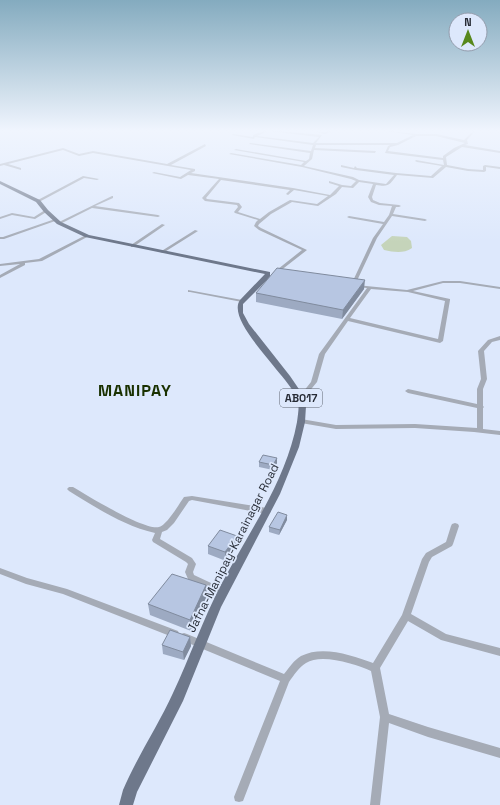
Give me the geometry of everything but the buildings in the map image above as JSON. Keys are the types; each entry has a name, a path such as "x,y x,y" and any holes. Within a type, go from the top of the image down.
{"main road":[{"path":"0,182 38,201 46,211 58,221 87,236 271,273"},
{"path":"242,301 271,273"},
{"name":"AB017","path":"242,301 240,304 239,314 248,329 295,387 302,398"},
{"name":"Jafna-Manipay-Karainagar Road","path":"126,805 130,790 184,683 215,606 267,512 288,464 301,421 302,398"}],"street":[{"path":"16,168 20,169"},
{"path":"154,174 181,178 194,170 181,168"},
{"path":"308,168 375,184 388,184 396,174"},
{"path":"353,168 396,174 432,177 443,168"},
{"path":"456,168 481,171 484,171 485,168"},
{"path":"188,174 332,196"},
{"path":"38,201 84,177 98,179"},
{"path":"220,179 204,198 206,200 238,204 240,207 237,210 238,213 261,220"},
{"path":"330,182 341,186 352,187 358,181"},
{"path":"352,285 375,238 396,206 379,204 372,201 370,198 375,184"},
{"path":"271,273 305,250 260,229 256,226 256,222 291,201 317,206 332,196 341,186"},
{"path":"288,194 292,190"},
{"path":"0,238 58,221 112,196"},
{"path":"91,207 158,216"},
{"path":"0,218 12,214 34,218 46,211"},
{"path":"391,215 425,220"},
{"path":"349,216 386,223"},
{"path":"132,246 163,225"},
{"path":"162,252 196,231"},
{"path":"0,265 26,263 40,260 87,236"},
{"path":"0,277 26,263"},
{"path":"271,273 282,275"},
{"path":"407,291 443,282 460,282 500,288"},
{"path":"345,284 407,291 448,300 440,341 348,319"},
{"path":"302,398 314,382 322,354 370,287"},
{"path":"190,291 242,301"},
{"path":"480,430 480,389 484,379 481,351 490,341 500,338"},
{"path":"408,392 481,407"},
{"path":"301,421 344,428 415,426 480,430 500,433"},
{"path":"71,490 104,509 149,530 159,531 165,528 187,500 192,498 267,512"},
{"path":"375,805 385,717 375,668 406,616 416,583 425,561 429,555 449,544 455,526"},
{"path":"159,531 156,540 189,560 192,564 189,572 191,577 223,592"},
{"path":"0,572 64,592 199,643 258,670 285,679"},
{"path":"406,616 444,637 500,652"},
{"path":"238,797 285,679 305,658 320,655 360,662 375,668"},
{"path":"385,717 428,732 500,753"}],"green space":[{"path":"392,236 407,237 411,241 412,248 402,252 384,250 381,245"}],"district":[{"name":"MANIPAY","path":"135,390"}]}
